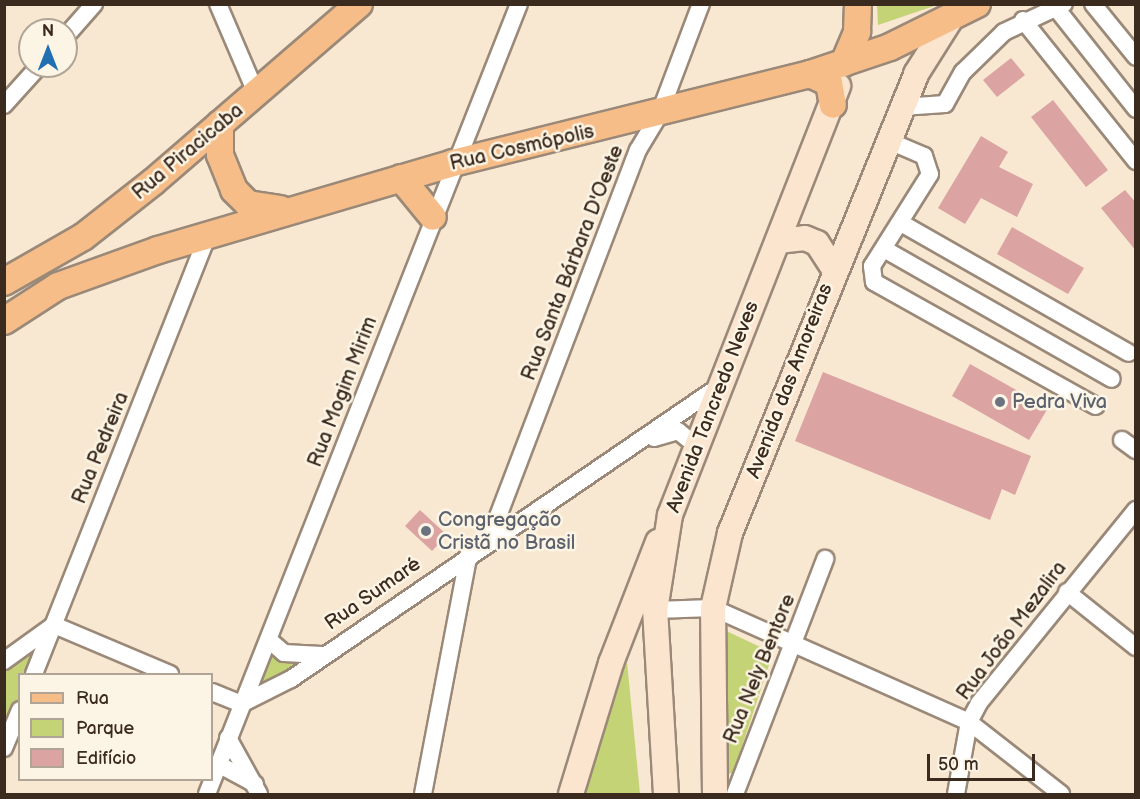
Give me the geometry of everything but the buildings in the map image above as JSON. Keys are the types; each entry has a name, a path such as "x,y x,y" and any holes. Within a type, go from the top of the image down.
{"main road":[{"name":"Rua Piracicaba","path":"4,282 83,237 257,95 358,4"},
{"path":"844,63 857,33 858,4"},
{"path":"956,11 977,4"},
{"name":"Rua Cosmópolis","path":"4,321 40,295 90,275 207,236 290,209 453,163 659,115 810,74 844,63 956,11"},
{"name":"Avenida das Amoreiras","path":"715,795 713,608 730,533 834,269 902,107 956,11"},
{"name":"Avenida Tancredo Neves","path":"666,795 655,610 670,515 833,105 844,63"},
{"path":"810,74 829,83 833,105"},
{"path":"220,124 220,155 240,198 258,207 290,209"},
{"path":"401,178 433,217"},
{"path":"778,241 805,238 818,243 834,269"},
{"path":"571,795 611,663 670,515"},
{"path":"611,663 636,625 655,610"}],"street":[{"path":"78,22 94,4"},
{"path":"218,4 257,95"},
{"name":"Rua Mogim Mirim","path":"213,778 241,704 269,640 453,163 519,4"},
{"name":"Rua Santa Bárbara D'Oeste","path":"489,540 638,150 659,115 701,4"},
{"path":"1093,4 1136,57"},
{"path":"902,107 945,104 963,72 1023,20 1060,6 1136,109"},
{"path":"1023,20 1136,161"},
{"path":"4,105 28,78"},
{"path":"889,141 919,153 930,167 928,180 871,269 874,282 1096,406"},
{"path":"901,223 1129,353"},
{"name":"Rua Pedreira","path":"35,673 207,236"},
{"path":"884,249 1112,380"},
{"name":"Rua Sumaré","path":"241,704 322,655 469,553 721,385"},
{"name":"Rua Sumaré","path":"628,449 671,432 684,433 698,447"},
{"name":"Rua João Mezalira","path":"956,795 969,722 1066,592 1136,510"},
{"path":"423,795 469,553"},
{"name":"Rua Nely Bentore","path":"735,795 795,645 825,559"},
{"path":"1066,592 1136,647"},
{"path":"655,610 713,608 969,722 1061,795"},
{"path":"4,661 54,626 165,673"},
{"name":"Rua Sumaré","path":"269,640 284,653 322,655"},
{"path":"213,692 241,704"},
{"path":"4,748 8,727 18,713"},
{"path":"228,738 259,790"},
{"path":"218,764 259,790"}],"green space":[{"path":"877,4 937,4 937,5 878,25"},
{"path":"720,628 773,653 733,773 720,775"},
{"path":"45,639 30,673 18,673 18,703 11,722 5,714 5,667"},
{"path":"269,647 308,661 257,691"},
{"path":"627,662 640,794 577,794 582,769"}],"place":[{"name":"Pedra Viva","path":"1000,402"},
{"name":"Congregação Cristã no Brasil","path":"426,531"}]}
